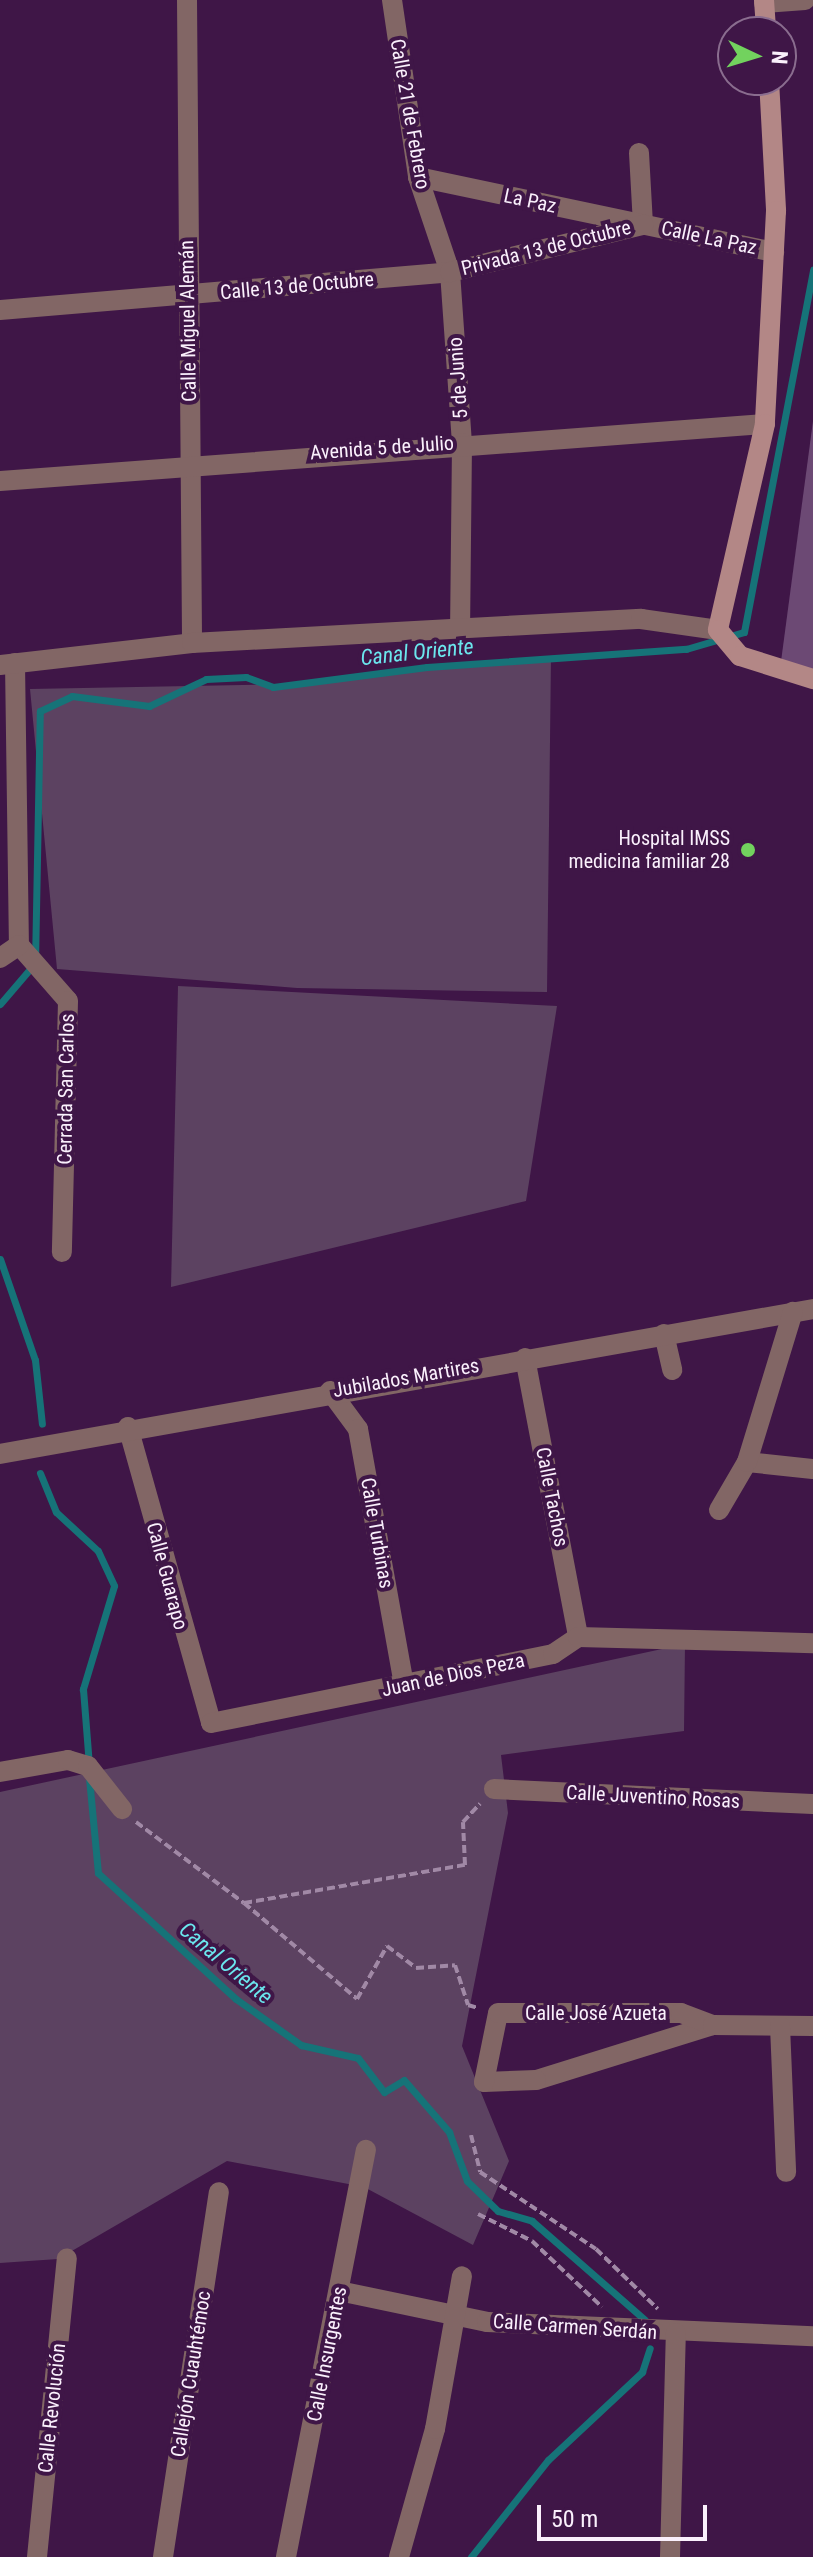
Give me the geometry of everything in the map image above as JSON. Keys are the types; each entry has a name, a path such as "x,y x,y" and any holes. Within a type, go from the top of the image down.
{"main road":[{"path":"769,96 774,252 765,424 718,630 740,656 813,679"}],"street":[{"name":"Calle Miguel Alemán","path":"187,0 192,643"},
{"name":"Calle 21 de Febrero","path":"392,0 418,177 450,272"},
{"path":"764,1 805,0"},
{"path":"639,153 643,225"},
{"name":"La Paz","path":"418,177 643,225"},
{"name":"Calle La Paz","path":"643,225 774,252"},
{"name":"Privada 13 de Octubre","path":"450,272 643,225"},
{"name":"Calle 13 de Octubre","path":"0,310 450,272"},
{"name":"5 de Junio","path":"450,272 462,443 460,629"},
{"name":"Avenida 5 de Julio","path":"0,481 191,462 765,424"},
{"path":"0,958 19,945 8,664 192,643 641,619 718,630"},
{"name":"Cerrada San Carlos","path":"19,945 68,1001 62,1252"},
{"path":"719,1510 747,1462 803,1310"},
{"name":"Jubilados Martires","path":"0,1454 128,1427 803,1310"},
{"path":"664,1334 672,1370"},
{"name":"Calle Tachos","path":"525,1358 578,1637"},
{"name":"Calle Turbinas","path":"330,1391 358,1429 404,1684"},
{"name":"Calle Guarapo","path":"128,1427 211,1723"},
{"path":"747,1462 813,1469"},
{"name":"Juan de Dios Peza","path":"211,1723 553,1654 578,1637 692,1635 813,1643"},
{"path":"0,1772 68,1760 88,1766 122,1809"},
{"name":"Calle Juventino Rosas","path":"494,1789 813,1804"},
{"name":"Calle José Azueta","path":"713,2025 681,2013 498,2013 483,2075 491,2084 536,2080 713,2025 813,2026"},
{"path":"780,2026 786,2172"},
{"name":"Calle Insurgentes","path":"286,2557 366,2150"},
{"name":"Callejón Cuauhtémoc","path":"163,2557 219,2192"},
{"name":"Calle Revolución","path":"37,2557 67,2259"},
{"path":"399,2557 435,2429 462,2276"},
{"name":"Calle Carmen Serdán","path":"339,2291 455,2315 613,2331 813,2336"},
{"path":"670,2557 676,2333"}],"path":[{"path":"244,1903 465,1865 463,1822 494,1789"},
{"path":"122,1809 244,1903 357,1999 387,1946 416,1968 455,1965 468,2005 498,2013"},
{"path":"471,2135 480,2172 596,2249 649,2296 676,2333"},
{"path":"478,2214 532,2241 601,2304 613,2331"}],"shaded area":[{"path":"813,421 813,677 780,669"},
{"path":"551,657 547,992 297,988 57,969 30,689 301,684"},
{"path":"178,986 557,1006 526,1201 171,1287"},
{"path":"685,1644 684,1731 501,1755 508,1813 462,2046 509,2161 473,2245 364,2187 227,2161 58,2259 0,2263 0,1792"}],"waterway":[{"name":"Canal Oriente","path":"0,1004 35,963 40,711 72,696 149,706 206,679 246,677 273,687 427,667 686,649 744,632 813,270"},
{"name":"Canal Oriente","path":"0,1259 35,1360 42,1424"},
{"name":"Canal Oriente","path":"40,1473 56,1512 98,1551 114,1586 83,1689 89,1766"},
{"name":"Canal Oriente","path":"89,1778 98,1873 236,1999 301,2045 358,2058 384,2092 404,2080 449,2132 467,2181 498,2211 532,2221 645,2320"},
{"name":"Canal Oriente","path":"471,2557 548,2460 642,2372 650,2348"}],"place":[{"name":"Hospital IMSS medicina familiar 28","path":"748,850"}]}
